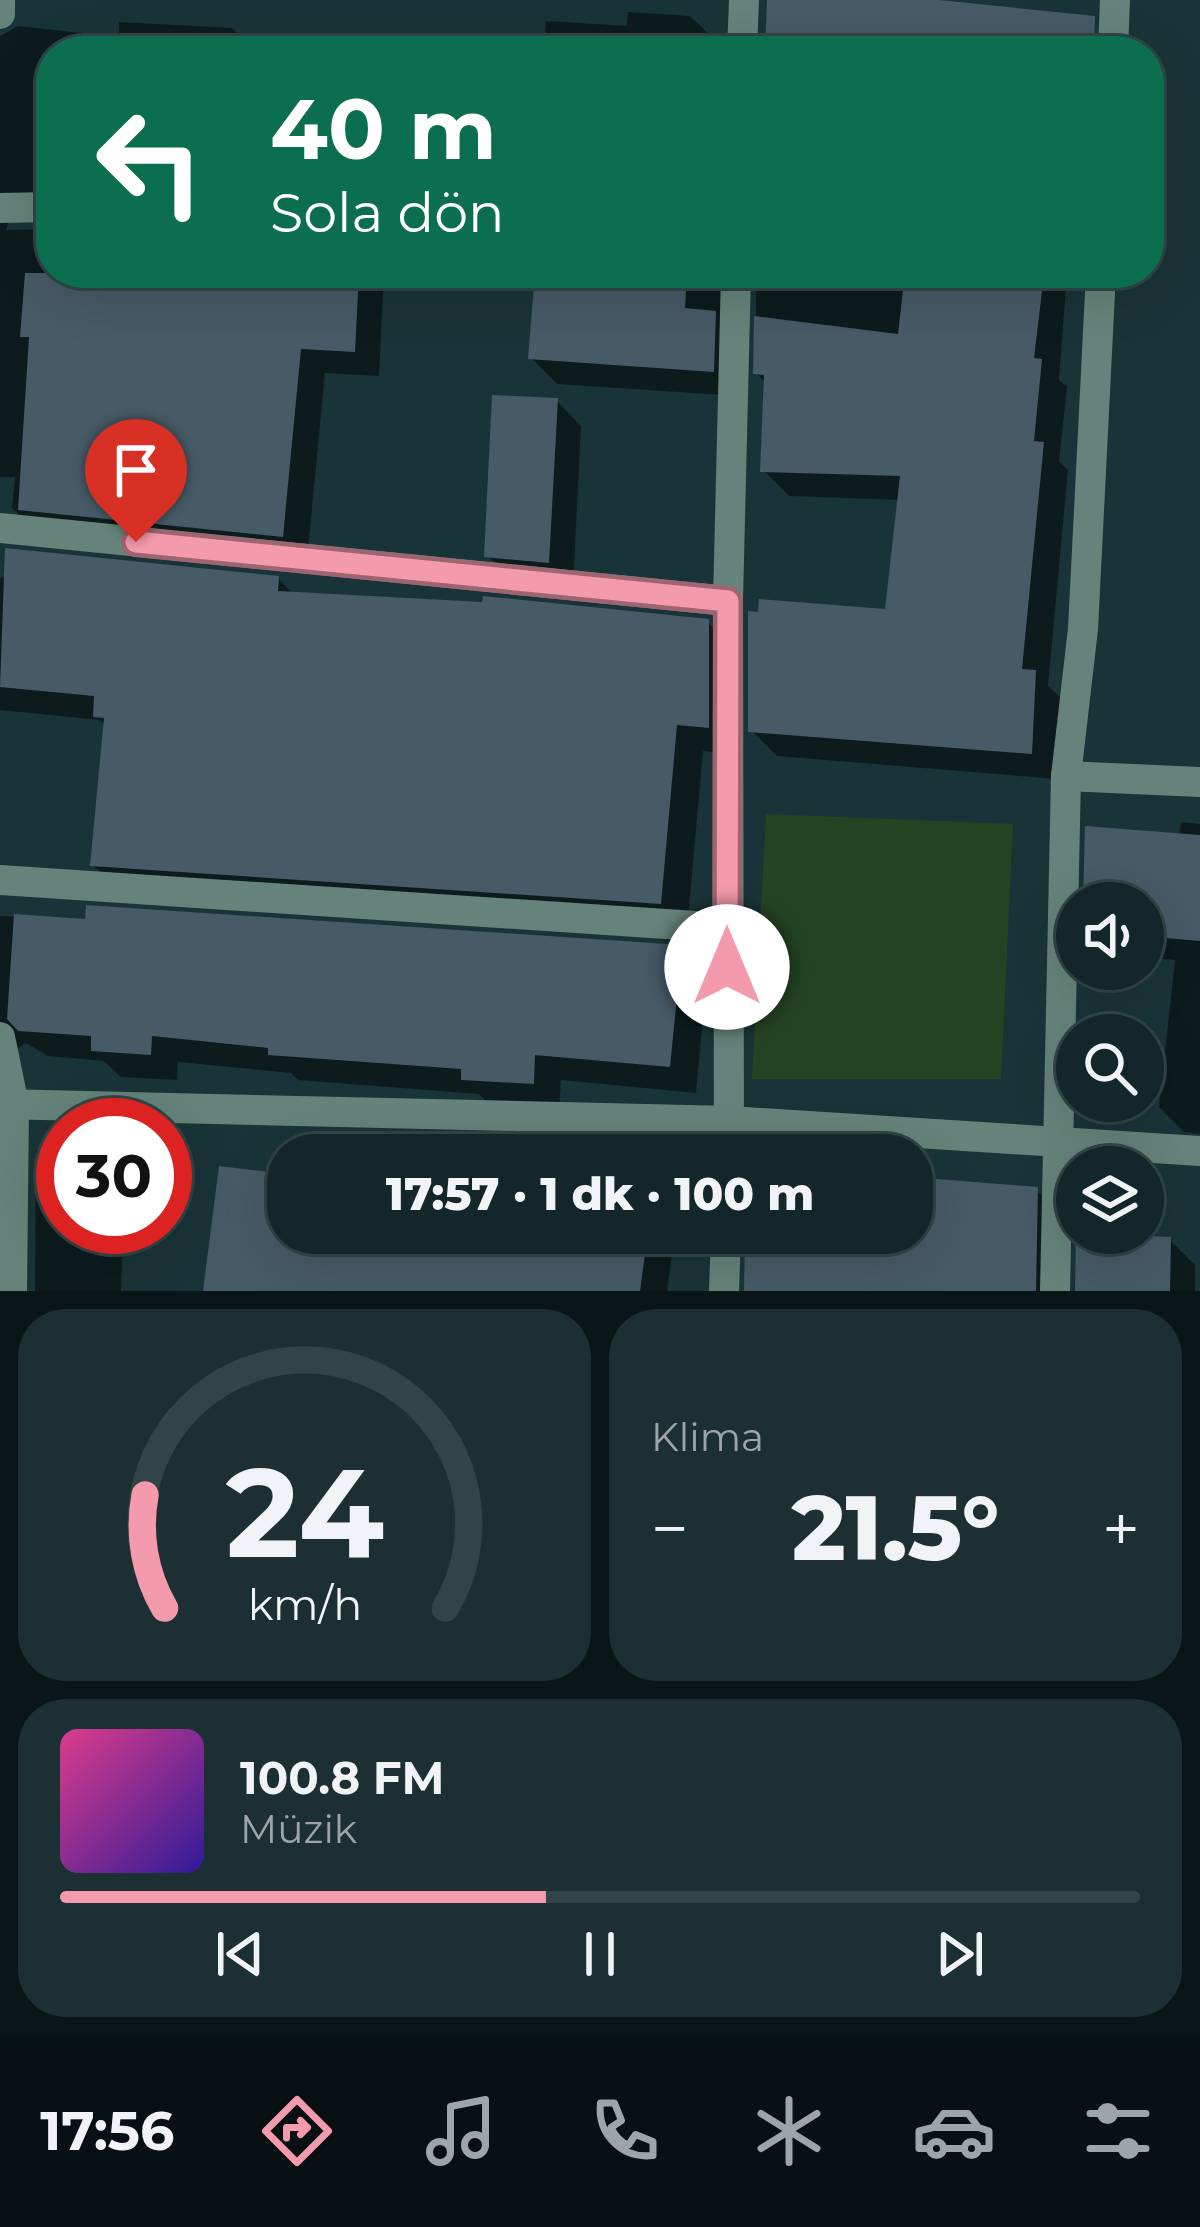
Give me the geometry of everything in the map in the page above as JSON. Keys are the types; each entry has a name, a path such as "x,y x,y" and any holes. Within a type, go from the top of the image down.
{"street":[{"path":"0,0 0,14"},
{"path":"743,36 744,0"},
{"path":"1114,36 1115,0"},
{"path":"0,208 36,207"},
{"path":"730,1134 728,601 736,288"},
{"path":"1055,1291 1066,776 1083,629 1100,288"},
{"path":"0,528 728,601"},
{"path":"1066,776 1200,782"},
{"path":"0,880 726,928"},
{"path":"0,1037 7,1104 12,1291"},
{"path":"7,1104 730,1120 1200,1151"},
{"path":"724,1291 725,1254"}],"green space":[{"path":"766,814 1013,824 1001,1079 752,1079"}],"building":[{"path":"767,0 939,0 1095,16 1094,36 766,36"},
{"path":"25,273 36,273 36,288 358,288 355,352 301,349 283,537 18,510 29,337 20,337"},
{"path":"534,288 686,288 685,308 716,311 714,372 528,359"},
{"path":"903,288 1042,288 1034,358 1042,359 1034,441 1044,442 1022,669 1036,670 1032,754 748,732 748,611 758,612 759,599 885,609 900,476 760,472 764,375 753,374 754,316 898,334"},
{"path":"492,395 558,398 549,563 484,557"},
{"path":"5,548 279,576 278,591 482,602 483,596 709,619 709,728 677,725 661,904 90,866 104,718 93,717 94,696 0,687"},
{"path":"1085,826 1200,835 1200,941 1164,938 1164,882 1084,882"},
{"path":"86,905 682,945 670,1067 535,1055 534,1084 461,1080 461,1069 268,1055 268,1048 152,1036 151,1055 91,1051 91,1036 18,1031 7,1019 14,914 85,919"},
{"path":"219,1166 267,1172 267,1254 645,1254 640,1291 203,1291"},
{"path":"933,1179 1038,1187 1036,1291 744,1291 745,1254 933,1254"},
{"path":"1164,1237 1171,1237 1170,1291 1075,1291 1076,1254 1164,1254"}],"route":[{"path":"136,542 728,601 727,967"}]}
